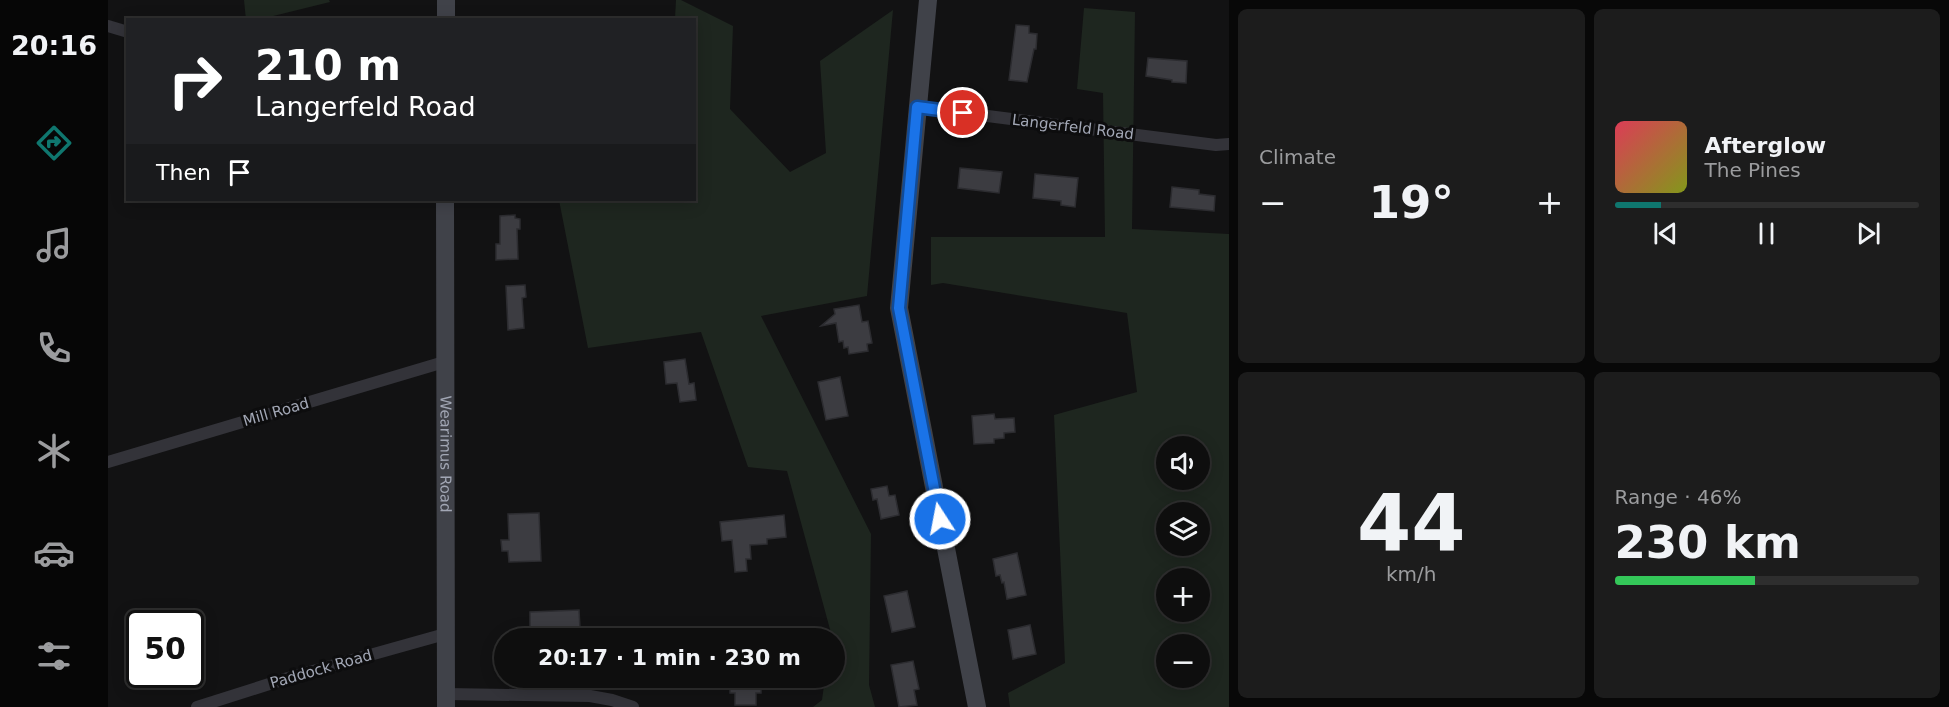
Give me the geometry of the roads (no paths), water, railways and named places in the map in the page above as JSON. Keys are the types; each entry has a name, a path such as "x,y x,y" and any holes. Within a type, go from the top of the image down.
{"main road":[{"path":"446,0 446,18"},
{"path":"928,0 899,308 976,707"},
{"name":"Wearimus Road","path":"445,201 446,701"}],"street":[{"path":"108,26 126,31"},
{"name":"Langerfeld Road","path":"917,107 1216,145 1229,144"},
{"name":"Mill Road","path":"108,462 444,362"},
{"name":"Paddock Road","path":"197,707 288,678 445,634"},
{"path":"446,701 590,696 633,707"}]}
